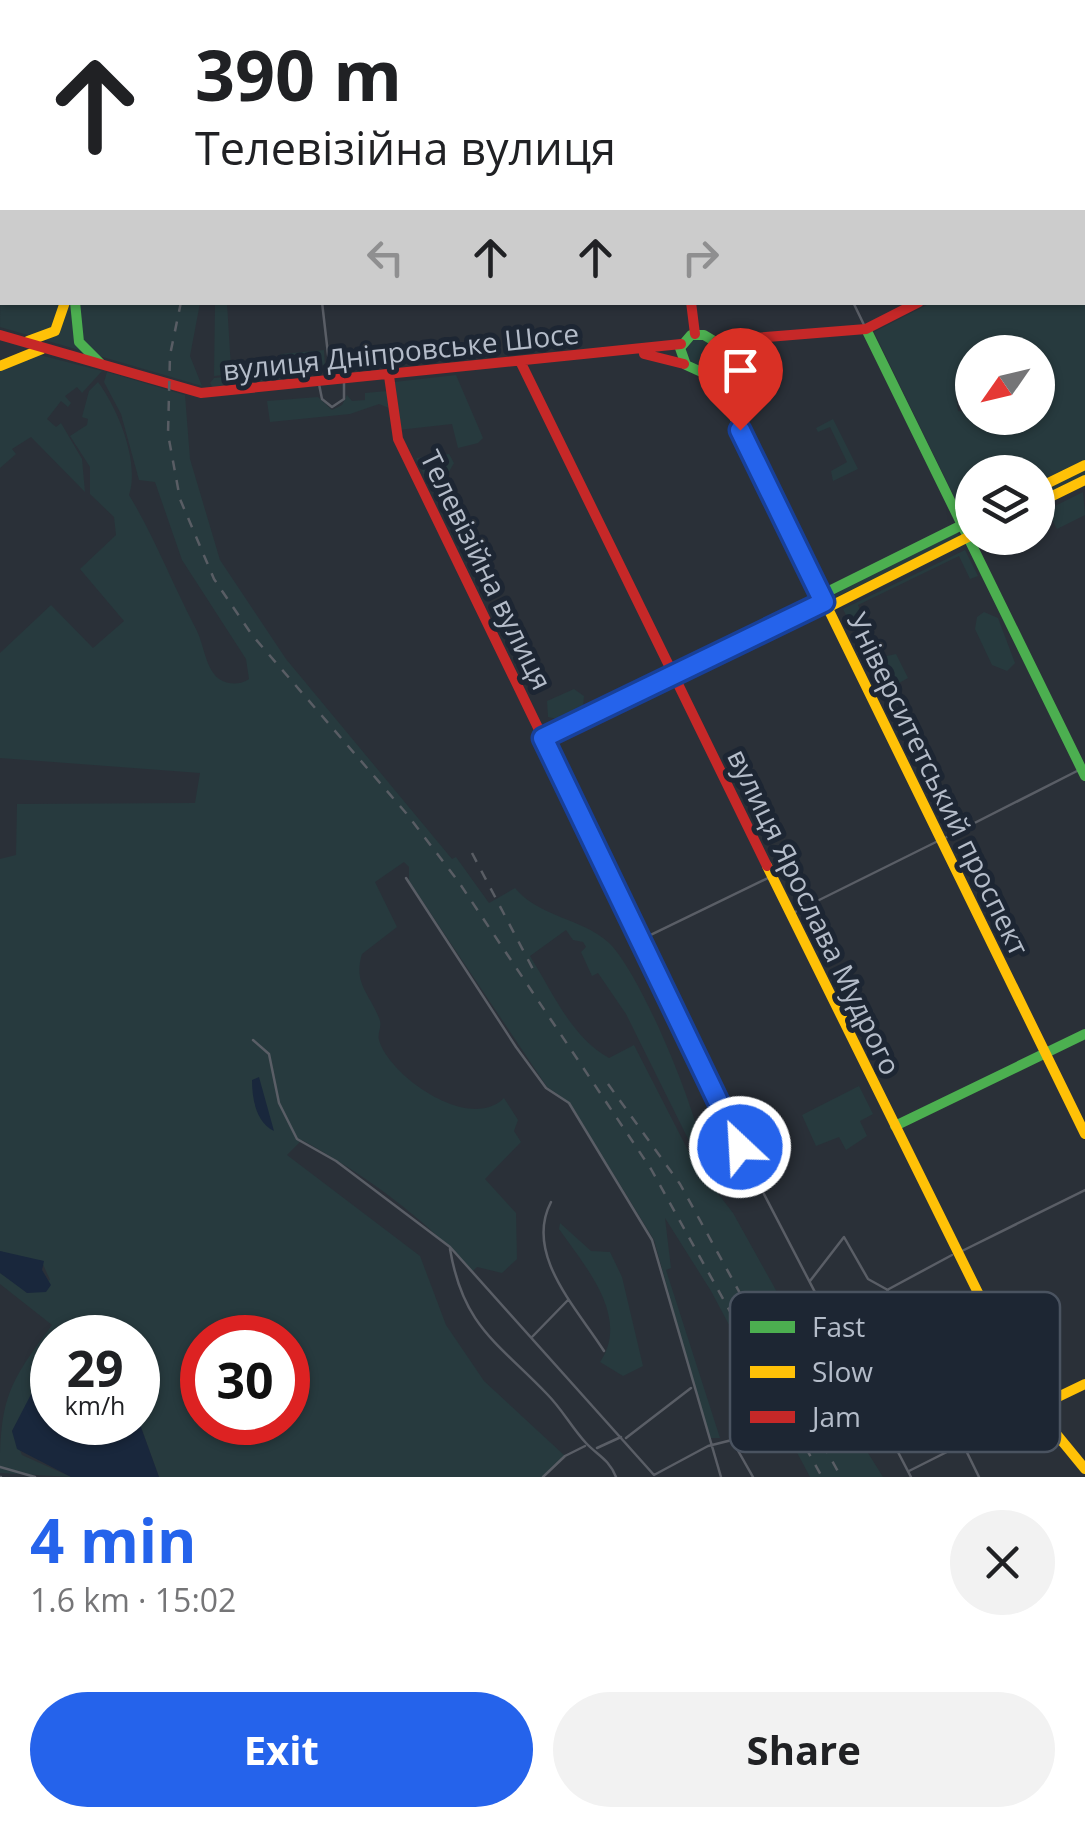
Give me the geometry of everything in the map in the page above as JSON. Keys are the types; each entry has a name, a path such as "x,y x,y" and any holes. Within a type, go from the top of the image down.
{"street":[{"path":"23,341 55,331 64,305"},
{"path":"75,305 79,342 103,366"},
{"path":"322,305 322,399 332,407 344,400 344,380"},
{"path":"691,305 695,334"},
{"path":"854,305 955,500"},
{"path":"695,334 716,341 747,341 866,328 913,305"},
{"name":"вулиця Дніпровське Шосе","path":"0,334 185,390 219,393 635,352 681,344"},
{"path":"686,365 681,344 695,334"},
{"path":"716,341 725,364 721,380 726,400"},
{"path":"704,375 725,364 747,341"},
{"path":"0,366 46,348"},
{"path":"635,352 686,365 704,375 726,400"},
{"name":"вулиця Ярослава Мудрого","path":"521,363 976,1292"},
{"name":"Телевізійна вулиця","path":"389,376 398,438 814,1292"},
{"name":"Університетський проспект","path":"726,400 1085,1134"},
{"path":"1055,480 1085,465"},
{"path":"1055,495 1085,480"},
{"path":"824,601 955,530"},
{"path":"543,738 824,601 955,543"},
{"path":"792,914 1083,773 979,555"},
{"path":"642,939 771,877"},
{"path":"406,878 516,1047 546,1088 569,1104 652,1240 721,1477"},
{"path":"895,1126 1085,1034"},
{"path":"253,1040 269,1054 279,1103 297,1138 336,1161 450,1247 654,1476 712,1444 730,1440"},
{"path":"809,1282 844,1236 868,1279 888,1290 1085,1190"},
{"path":"552,1202 541,1231 542,1243 604,1352"},
{"path":"450,1247 461,1296 472,1319 505,1357 556,1403 616,1477"},
{"path":"530,1338 570,1298"},
{"path":"1060,1396 1085,1384"},
{"path":"595,1449 624,1438 692,1386"},
{"name":"вулиця Ярослава Мудрого","path":"1060,1438 1085,1469"},
{"path":"543,1477 566,1456 588,1446"},
{"path":"739,1452 753,1477"},
{"path":"910,1474 950,1452"},
{"path":"968,1452 979,1477"},
{"path":"0,1467 34,1477"}],"green space":[{"path":"0,305 200,305 190,356 202,386 0,327"},
{"path":"215,305 227,305 231,368 281,364 281,354 324,350 325,365 214,376"},
{"path":"927,305 1085,305 1085,462 1055,477 1055,455 955,455 955,498 874,332"},
{"path":"703,337 715,342 720,354 715,366 703,371 691,366 686,354 691,342"},
{"path":"32,353 102,371 82,393 77,387 65,396 71,403 68,407 61,401 47,419 56,427 61,423 82,459 85,492 31,437 12,449 16,454 0,468 0,369"},
{"path":"309,369 301,377 213,388 210,383 214,378"},
{"path":"107,372 185,395 190,459 220,560 286,659 452,859 456,857 489,903 515,888 548,912 608,942 637,984 684,1090 704,1154 706,1175 626,1014 598,973 592,976 581,952 586,947 583,942 573,940 566,930 530,956 564,1012 596,1049 609,1058 634,1045 695,1164 733,1213 777,1292 730,1292 730,1327 665,1218 671,1268 666,1270 720,1438 709,1438 654,1240 570,1103 547,1087 409,881 409,867 404,862 375,882 397,927 362,954 359,973 379,1018 379,1040 398,1069 432,1096 452,1105 489,1107 504,1098 518,1120 514,1131 521,1142 485,1179 516,1213 517,1259 502,1273 477,1267 472,1272 393,1198 348,1167 302,1140 287,1155 420,1256 446,1325 484,1381 565,1456 543,1477 159,1477 147,1445 160,1445 160,1315 39,1315 0,1284 0,1273 23,1287 50,1280 41,1260 25,1260 0,1251 0,859 16,855 17,804 195,803 200,773 0,758 0,653 51,605 93,648 124,621 80,569 116,535 114,517 90,494 90,467 70,436 87,425 88,419 82,417 89,391 98,382 125,436 132,467 129,495 196,629 211,669 227,682 249,679 246,659 182,560 155,482 139,480 121,414 104,382"},
{"path":"456,375 483,438 478,443 458,448 452,424 398,430 394,382"},
{"path":"387,391 389,408 379,404 350,414 270,422 267,401 318,397 332,410 342,405 347,395 352,401 365,400 365,393"},
{"path":"833,419 858,469 833,481 831,471 847,462 830,427 818,432 816,428"},
{"path":"449,454 454,463 447,475 453,488 436,499 416,458"},
{"path":"1085,467 1085,477 1055,492 1055,482"},
{"path":"1083,492 1085,515 1057,529 1055,506"},
{"path":"955,531 955,541 834,598 834,590"},
{"path":"955,555 968,555 978,576 970,579 959,556 858,605 866,623 853,629 843,609"},
{"path":"984,612 998,618 1015,663 1007,671 992,665 975,629 977,617"},
{"path":"873,638 882,657 896,654 908,678 890,688 897,703 891,706 860,644"},
{"path":"574,689 584,696 583,707 557,719 548,717 547,701"},
{"path":"859,1086 873,1114 860,1121 867,1136 846,1150 839,1137 816,1146 802,1115"},
{"path":"560,1223 591,1251 610,1252 622,1277 643,1366 623,1376 600,1362 608,1345 607,1310 591,1275 559,1229"},
{"path":"30,1356 30,1399 12,1431 22,1455 71,1477 0,1473 5,1409"},
{"path":"797,1452 867,1452 883,1477 810,1477"}],"water":[{"path":"259,1077 274,1131 263,1122 254,1102 252,1080"},
{"path":"0,1251 44,1261 42,1270 51,1285 46,1292 27,1293 0,1273"},
{"path":"30,1396 30,1445 147,1445 159,1477 71,1477 17,1449 12,1431"}],"railway":[{"path":"180,305 170,355 168,434 180,499 214,579 252,635 406,813 458,881 651,1169 730,1311"},
{"path":"472,853 535,973"},
{"path":"608,1084 680,1184 739,1292"},
{"path":"808,1452 822,1477"},
{"path":"827,1452 841,1477"}],"traffic: fast":[{"path":"75,305 79,342 100,363"},
{"path":"866,329 1085,776"},
{"path":"691,335 704,335 719,344 724,368 708,375 686,365 680,348 691,335"},
{"path":"821,595 955,528"},
{"path":"895,1126 1085,1034"}],"traffic: slow":[{"path":"28,341 55,331 64,305"},
{"path":"0,366 42,349"},
{"path":"704,375 726,400 1085,1134"},
{"path":"1055,480 1085,465"},
{"path":"1055,495 1085,480"},
{"path":"827,608 955,544"},
{"path":"767,866 978,1292"},
{"path":"1060,1396 1085,1384"},
{"path":"1060,1438 1085,1469"}],"traffic: jam":[{"path":"691,305 695,334"},
{"path":"717,341 866,329 913,305"},
{"path":"0,335 201,393 681,344"},
{"path":"726,361 747,341"},
{"path":"644,354 684,364"},
{"path":"521,363 767,866"},
{"path":"389,376 398,439 543,738 824,602"}],"route":[{"path":"740,430 824,602 543,738 740,1147"}]}
